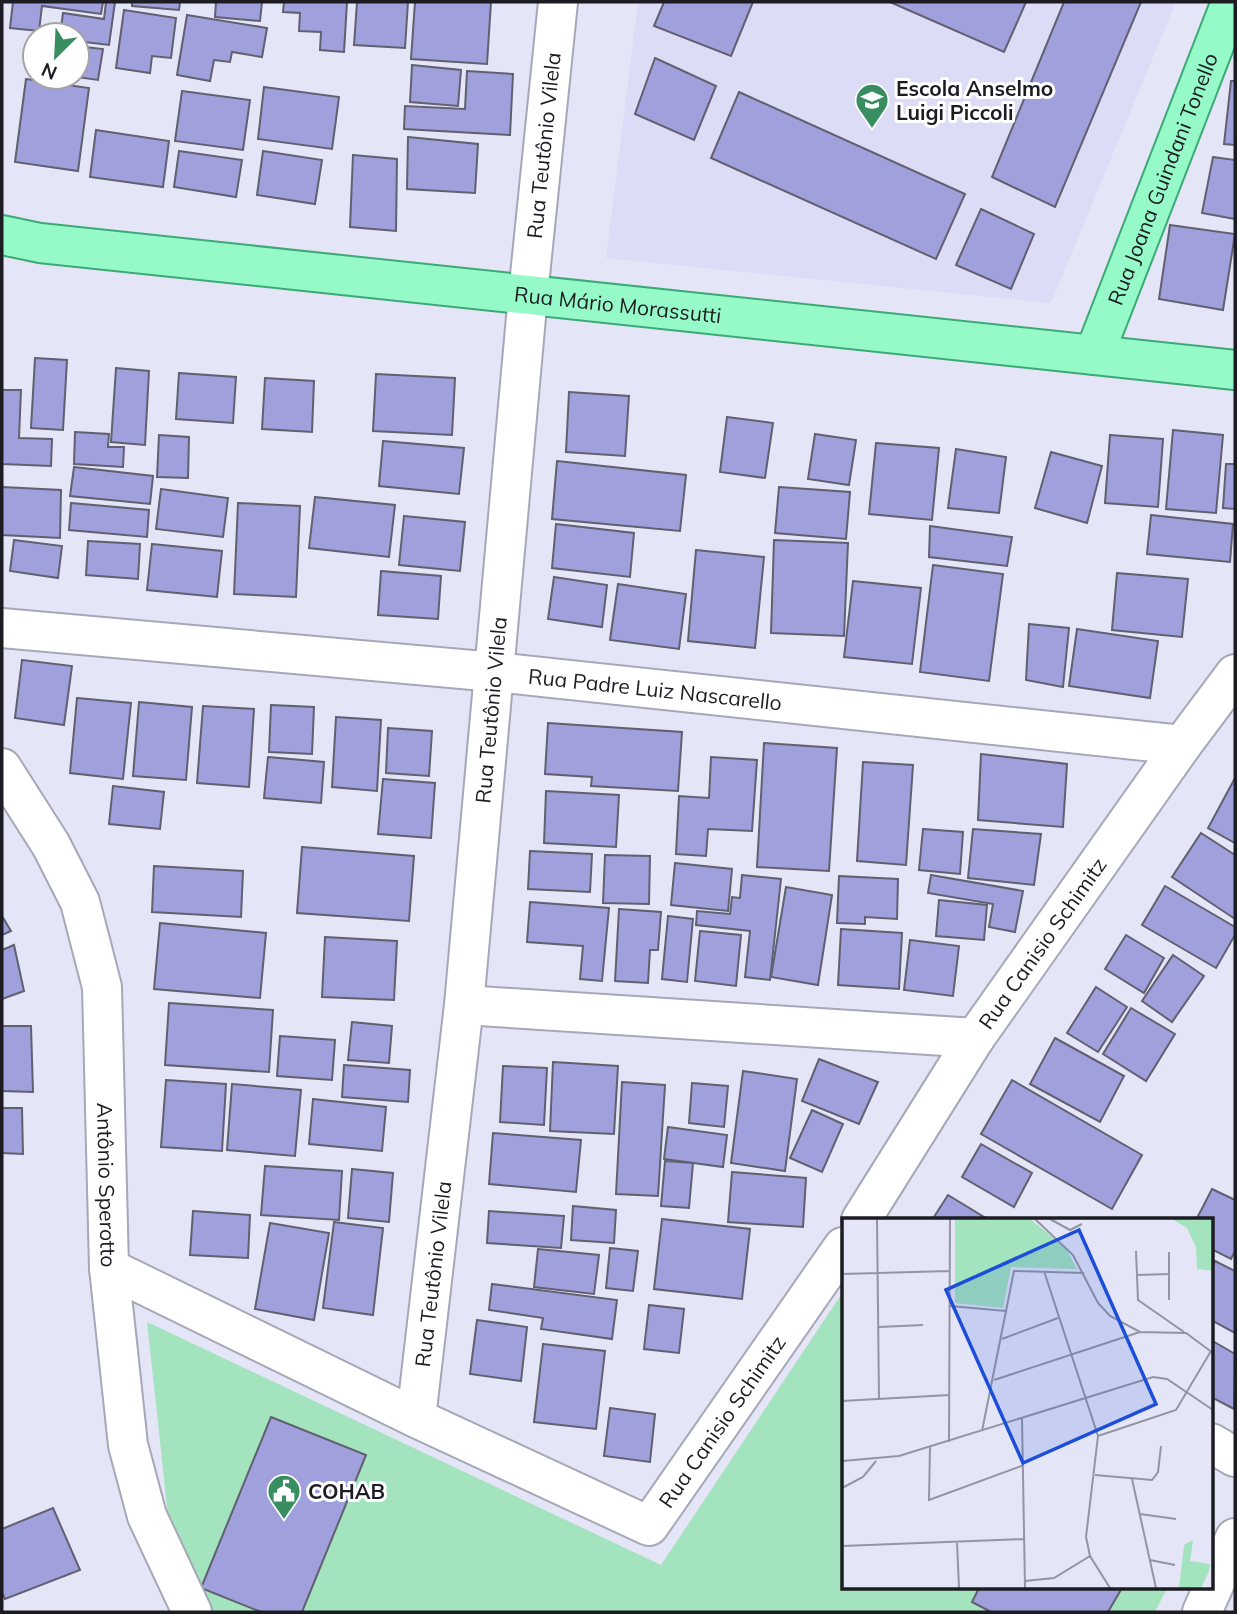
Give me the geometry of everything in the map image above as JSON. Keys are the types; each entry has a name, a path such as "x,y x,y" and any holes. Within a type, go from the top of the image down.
{"main road":[{"name":"Rua Joana Guindani Tonello","path":"1094,355 1231,2"},
{"name":"Rua Mário Morassutti","path":"2,235 40,243 1235,370"}],"street":[{"name":"Rua Teutônio Vilela","path":"416,1418 464,1005 528,295 558,2"},
{"name":"Rua Padre Luiz Nascarello","path":"2,628 495,672 1182,746"},
{"name":"Rua Canisio Schimitz","path":"862,1218 975,1038 1235,674"},
{"name":"Antônio Sperotto","path":"2,768 51,845 80,902 102,987 109,1268 128,1446 147,1516 192,1612"},
{"path":"464,1005 975,1038"},
{"name":"Rua Canisio Schimitz","path":"416,1418 649,1526 842,1248"},
{"path":"109,1268 416,1418"},
{"path":"1212,1444 1235,1457"},
{"path":"1212,1590 1235,1538"},
{"path":"1202,1612 1212,1590"}],"shaded area":[{"name":"Escola Anselmo Luigi Piccoli","path":"638,2 1176,2 1051,303 606,258"}],"green space":[{"path":"842,1294 842,1590 1166,1590 1155,1612 210,1612 170,1534 147,1322 661,1565"}],"building":[{"path":"13,2 103,2 101,14 42,6 40,21 21,21 21,29 10,28"},
{"path":"106,2 115,2 109,45 91,43 91,21 62,21 63,13 104,19"},
{"path":"132,2 180,2 179,10 132,6"},
{"path":"216,2 262,2 260,21 215,17"},
{"path":"284,2 347,2 344,52 320,50 321,32 299,31 300,13 283,12"},
{"path":"357,2 408,2 405,48 354,45"},
{"path":"415,2 491,2 487,64 411,59"},
{"path":"664,2 753,2 731,56 654,26"},
{"path":"890,2 1026,2 1004,52"},
{"path":"1064,2 1141,2 1055,207 992,177"},
{"path":"124,10 176,18 171,58 152,56 150,73 116,68"},
{"path":"187,15 267,28 262,57 232,52 230,62 214,60 210,81 177,75"},
{"path":"91,48 103,49 98,80 91,79"},
{"path":"655,58 716,86 694,140 635,114"},
{"path":"412,65 461,70 458,106 410,102"},
{"path":"467,71 513,74 510,135 404,129 405,106 465,109"},
{"path":"1231,81 1235,81 1235,145 1224,144"},
{"path":"264,87 339,97 332,149 258,139"},
{"path":"24,91 89,91 78,171 15,162"},
{"path":"182,91 250,100 243,150 175,141"},
{"path":"739,92 965,194 936,259 711,158"},
{"path":"96,130 169,141 163,187 90,177"},
{"path":"408,137 478,144 475,193 407,189"},
{"path":"179,151 242,160 236,197 174,187"},
{"path":"263,151 322,160 315,204 257,195"},
{"path":"353,155 397,159 396,231 350,227"},
{"path":"1213,157 1235,160 1235,219 1202,213"},
{"path":"981,209 1034,234 1011,289 956,265"},
{"path":"1170,225 1235,234 1223,310 1159,299"},
{"path":"35,358 67,360 63,430 31,428"},
{"path":"116,368 149,371 145,445 111,442"},
{"path":"179,373 236,377 233,423 176,419"},
{"path":"376,374 455,378 452,435 373,431"},
{"path":"265,378 314,381 312,432 262,429"},
{"path":"2,390 21,390 19,438 52,439 51,466 2,464"},
{"path":"569,392 629,396 625,456 566,452"},
{"path":"727,417 773,423 765,478 720,472"},
{"path":"1173,430 1223,435 1216,513 1166,509"},
{"path":"75,432 109,434 108,447 124,447 123,467 74,464"},
{"path":"815,434 856,440 849,485 808,479"},
{"path":"159,435 189,437 188,478 157,477"},
{"path":"1110,435 1163,439 1158,507 1105,503"},
{"path":"383,441 464,448 459,494 379,486"},
{"path":"876,443 939,448 932,520 869,514"},
{"path":"956,449 1006,457 999,513 948,508"},
{"path":"1051,452 1102,466 1087,523 1035,508"},
{"path":"557,461 686,475 680,531 552,519"},
{"path":"1226,464 1235,464 1235,509 1223,508"},
{"path":"74,467 153,476 150,504 70,496"},
{"path":"2,487 61,490 60,538 2,535"},
{"path":"779,487 850,492 846,539 775,533"},
{"path":"161,489 228,498 223,537 156,529"},
{"path":"315,497 395,505 389,557 309,548"},
{"path":"71,503 149,510 147,537 69,530"},
{"path":"238,503 300,506 296,597 234,594"},
{"path":"1151,515 1233,524 1230,562 1147,554"},
{"path":"404,516 465,522 460,571 399,565"},
{"path":"556,524 634,533 630,577 552,568"},
{"path":"930,526 1012,537 1007,566 929,557"},
{"path":"14,540 62,546 58,578 10,571"},
{"path":"774,540 848,543 844,636 771,633"},
{"path":"88,541 140,544 138,579 86,575"},
{"path":"152,544 222,551 217,597 147,590"},
{"path":"696,550 764,557 755,648 688,641"},
{"path":"933,565 1003,574 989,681 920,672"},
{"path":"381,571 441,576 438,619 378,615"},
{"path":"1117,573 1188,579 1182,637 1112,630"},
{"path":"554,577 607,585 602,627 548,619"},
{"path":"853,581 921,588 912,664 844,657"},
{"path":"618,584 686,594 679,649 610,640"},
{"path":"1029,624 1069,628 1063,687 1026,680"},
{"path":"1077,629 1158,641 1150,698 1069,686"},
{"path":"22,660 72,666 64,725 15,718"},
{"path":"77,698 131,703 123,779 70,773"},
{"path":"139,702 192,707 186,780 133,776"},
{"path":"271,705 314,707 312,754 269,752"},
{"path":"203,706 254,709 249,787 197,783"},
{"path":"336,717 381,720 377,791 332,787"},
{"path":"548,723 682,732 678,791 591,786 592,777 545,774"},
{"path":"388,728 432,731 429,776 386,773"},
{"path":"764,743 837,748 829,871 757,867"},
{"path":"981,754 1067,764 1063,827 978,820"},
{"path":"268,757 324,762 321,803 264,798"},
{"path":"711,757 757,760 752,831 708,829 706,856 676,854 679,796 709,798"},
{"path":"863,762 913,765 906,865 857,861"},
{"path":"1235,778 1235,843 1208,828"},
{"path":"383,779 435,783 431,838 378,834"},
{"path":"113,786 164,792 160,829 109,824"},
{"path":"546,791 619,795 616,847 544,843"},
{"path":"923,829 963,832 960,874 919,870"},
{"path":"973,829 1041,834 1034,885 968,878"},
{"path":"1201,833 1235,855 1235,919 1172,877"},
{"path":"302,847 414,856 409,921 297,913"},
{"path":"530,851 592,854 590,892 528,889"},
{"path":"605,855 650,856 649,904 603,903"},
{"path":"675,863 732,869 728,911 671,905"},
{"path":"154,866 243,871 241,917 152,912"},
{"path":"742,875 781,879 770,980 745,977 750,931 696,925 697,911 730,914 732,897 740,898"},
{"path":"931,875 1023,891 1015,932 989,927 993,904 928,893"},
{"path":"839,876 898,879 897,919 865,917 865,924 837,923"},
{"path":"1165,886 1235,927 1235,935 1216,968 1142,925"},
{"path":"786,887 832,895 818,985 771,977"},
{"path":"939,900 987,905 984,940 936,936"},
{"path":"530,902 609,908 602,981 580,979 583,946 527,942"},
{"path":"619,909 661,912 658,950 650,950 648,983 615,981"},
{"path":"2,916 11,931 2,935"},
{"path":"668,916 693,919 687,982 662,979"},
{"path":"160,923 266,933 260,998 154,989"},
{"path":"841,929 902,933 899,989 838,985"},
{"path":"700,931 741,935 736,986 695,981"},
{"path":"1126,935 1164,958 1144,993 1105,969"},
{"path":"325,937 397,941 394,1000 322,997"},
{"path":"910,940 959,946 953,996 904,990"},
{"path":"14,945 24,991 2,999 2,950"},
{"path":"1173,955 1204,976 1172,1022 1142,1001"},
{"path":"1096,987 1127,1007 1098,1052 1067,1033"},
{"path":"169,1003 273,1010 269,1072 165,1065"},
{"path":"1131,1008 1175,1034 1146,1081 1103,1054"},
{"path":"352,1022 392,1026 389,1063 348,1060"},
{"path":"2,1026 31,1026 33,1092 2,1091"},
{"path":"280,1036 335,1040 332,1080 277,1076"},
{"path":"1055,1038 1124,1076 1100,1122 1030,1084"},
{"path":"819,1059 878,1082 859,1124 802,1101"},
{"path":"553,1062 618,1066 614,1134 550,1131"},
{"path":"344,1065 410,1070 408,1102 342,1097"},
{"path":"503,1066 547,1068 544,1125 500,1122"},
{"path":"743,1071 797,1079 785,1171 731,1163"},
{"path":"166,1080 226,1084 222,1151 161,1147"},
{"path":"1012,1080 1142,1155 1112,1209 981,1134"},
{"path":"622,1082 665,1085 658,1196 616,1194"},
{"path":"692,1083 728,1086 724,1127 689,1123"},
{"path":"232,1084 301,1090 295,1156 227,1150"},
{"path":"313,1099 386,1107 382,1151 309,1144"},
{"path":"2,1108 22,1108 23,1154 2,1153"},
{"path":"812,1110 843,1124 822,1172 790,1158"},
{"path":"668,1127 727,1135 723,1167 664,1159"},
{"path":"493,1133 581,1140 576,1192 489,1184"},
{"path":"981,1144 1032,1173 1014,1207 962,1177"},
{"path":"665,1161 693,1163 689,1208 661,1206"},
{"path":"265,1166 342,1171 339,1220 261,1215"},
{"path":"352,1169 393,1173 389,1222 348,1218"},
{"path":"732,1172 806,1178 803,1227 728,1222"},
{"path":"1212,1189 1235,1200 1235,1251 1231,1259 1212,1250 1212,1218 1197,1218"},
{"path":"948,1195 986,1218 933,1218"},
{"path":"573,1206 616,1210 614,1243 571,1240"},
{"path":"193,1211 250,1215 248,1258 190,1255"},
{"path":"489,1211 564,1216 561,1248 487,1243"},
{"path":"662,1219 750,1229 742,1299 654,1289"},
{"path":"334,1222 383,1228 373,1315 323,1308"},
{"path":"270,1223 329,1233 314,1320 255,1309"},
{"path":"610,1248 638,1251 633,1291 606,1288"},
{"path":"538,1249 599,1255 594,1294 534,1287"},
{"path":"1215,1261 1235,1271 1235,1333 1212,1321 1212,1267"},
{"path":"492,1284 617,1300 612,1339 541,1329 543,1318 489,1310"},
{"path":"649,1305 684,1309 679,1353 644,1349"},
{"path":"477,1320 527,1327 521,1381 470,1374"},
{"path":"1212,1341 1235,1354 1234,1409 1212,1398"},
{"path":"543,1344 605,1351 596,1429 534,1422"},
{"path":"610,1408 655,1414 650,1462 604,1456"},
{"name":"COHAB","path":"271,1417 366,1455 302,1612 261,1612 201,1588"},
{"path":"53,1508 80,1570 5,1599 2,1593 2,1529"},
{"path":"978,1590 1121,1590 1108,1612 991,1612 972,1602"}],"place":[{"name":"Escola Anselmo Luigi Piccoli","path":"872,130"},
{"name":"COHAB","path":"284,1521"}]}
